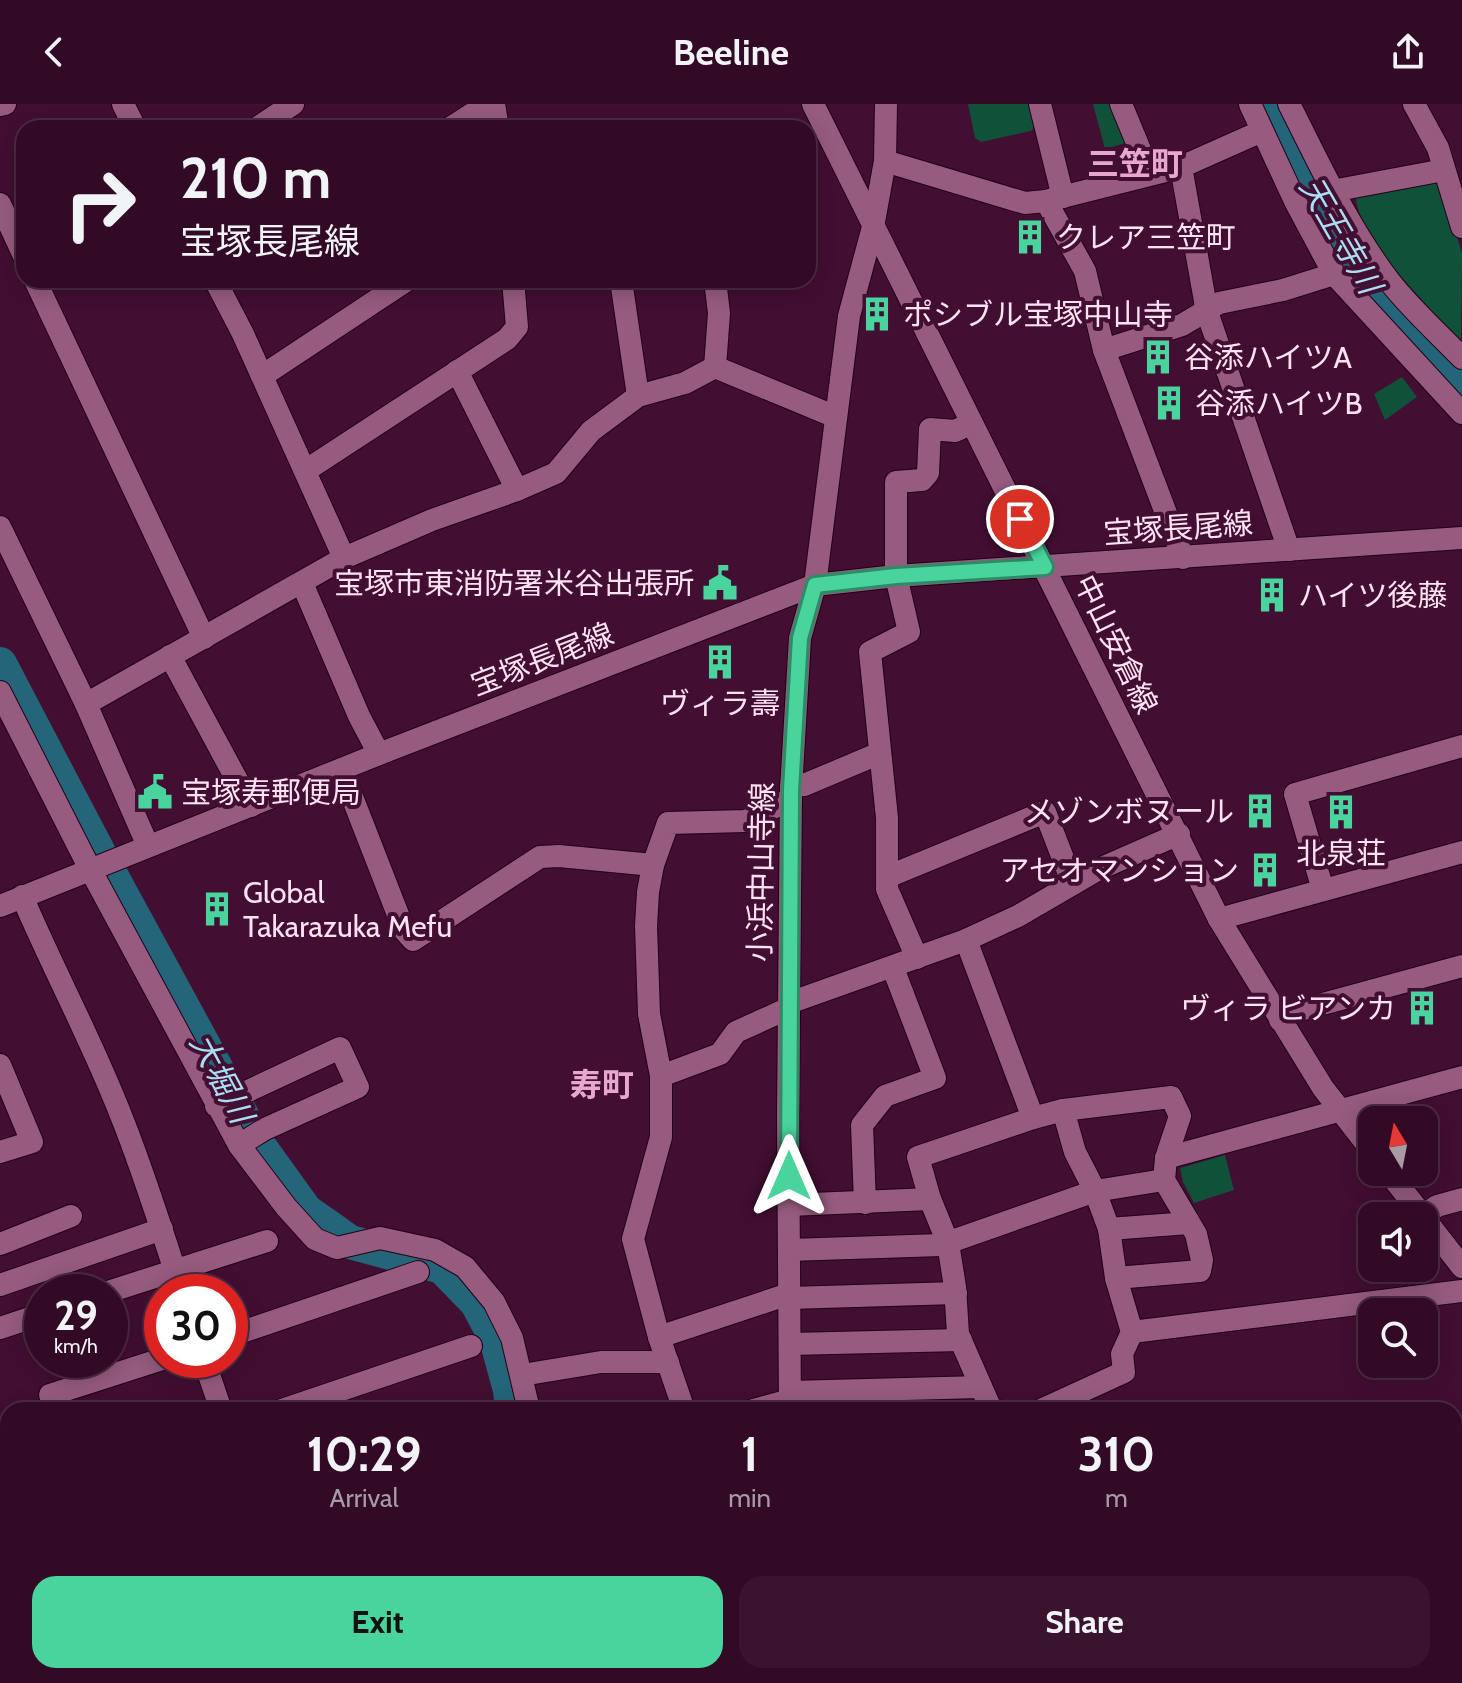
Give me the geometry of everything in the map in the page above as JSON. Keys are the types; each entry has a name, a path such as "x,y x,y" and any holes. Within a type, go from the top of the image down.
{"street":[{"path":"269,120 293,104"},
{"path":"463,120 488,104"},
{"name":"中山安倉線","path":"813,104 1219,919 1280,1020 1358,1134"},
{"name":"小浜中山寺線","path":"790,1401 791,793 800,638 815,585 849,316 873,227 885,161 886,104"},
{"path":"1040,104 1054,199 1085,271 1104,350 1183,558"},
{"path":"1121,104 1150,174"},
{"path":"1250,104 1334,274 1462,413"},
{"path":"1414,104 1438,148 1462,227"},
{"path":"1296,106 1328,188 1350,224 1392,285 1462,358"},
{"path":"885,161 1025,203 1054,199 1181,167 1262,131"},
{"path":"1181,167 1207,312 1289,550"},
{"path":"1298,202 1328,188 1444,170"},
{"path":"0,204 16,239"},
{"path":"1104,350 1182,325 1219,303 1283,290 1334,274"},
{"path":"39,288 204,638"},
{"path":"219,288 344,558"},
{"path":"262,376 395,288"},
{"path":"305,471 507,339 517,327 514,288"},
{"path":"622,288 638,396"},
{"path":"715,367 719,313 716,288"},
{"path":"715,367 836,417"},
{"path":"86,704 344,558 432,520 556,473 591,431 638,396 685,383 715,367"},
{"path":"457,371 517,490"},
{"path":"917,958 887,889 887,818 870,652 909,632 896,576 896,482 922,480 928,473 930,429 955,431 970,424"},
{"path":"0,527 86,704 148,846"},
{"name":"宝塚長尾線","path":"0,906 379,754 815,585 896,576 1462,538"},
{"path":"302,583 359,716 379,754"},
{"path":"170,656 251,806"},
{"path":"0,694 100,865 286,1207 315,1239 337,1248 380,1238 435,1250 465,1267 494,1302 512,1338 527,1402"},
{"path":"1323,890 1295,794 1462,746"},
{"path":"681,1402 659,1337 633,1239 661,1137 661,1076 649,1014 647,969 648,892 653,865 668,823 746,821 804,785 880,753"},
{"path":"342,771 404,930 413,940 540,857 653,865"},
{"path":"887,877 1045,812 1073,884"},
{"path":"661,1076 720,1054 736,1032 789,1006 966,940 1018,916 1097,870 1179,834"},
{"path":"1219,919 1462,852"},
{"path":"22,896 119,1111 176,1274"},
{"path":"966,940 1033,1118"},
{"path":"1280,1020 1293,1012 1462,966"},
{"path":"865,1203 862,1125 885,1096 935,1078 893,968"},
{"path":"226,1101 340,1048 358,1087 249,1139"},
{"path":"0,1065 32,1142 0,1152"},
{"path":"789,1250 948,1243 1340,1111 1462,1077"},
{"path":"988,1402 958,1334 956,1293 948,1243 930,1199 918,1157 1063,1110 1171,1097 1180,1116 1165,1169 1196,1234 1202,1260 1200,1271 1116,1278"},
{"path":"1058,1402 1124,1372 1122,1354 1132,1332 1116,1278 1109,1229 1095,1191 1075,1152 1063,1110"},
{"path":"1399,1186 1412,1202"},
{"path":"789,1205 930,1199"},
{"path":"1438,1206 1462,1199"},
{"path":"0,1244 71,1216"},
{"path":"1109,1229 1189,1223"},
{"path":"0,1285 162,1229"},
{"path":"1438,1236 1462,1267"},
{"path":"128,1285 267,1241"},
{"path":"248,1330 418,1272"},
{"path":"1132,1332 1462,1291"},
{"path":"659,1337 789,1296 956,1293"},
{"path":"0,1328 24,1320"},
{"path":"790,1344 961,1340"},
{"path":"306,1402 471,1346"},
{"path":"522,1375 601,1362 668,1362"},
{"path":"50,1395 144,1365"},
{"path":"210,1378 218,1402"},
{"path":"790,1401 981,1387"}],"green space":[{"path":"968,104 1032,104 1036,125 1031,131 981,142 975,138"},
{"path":"1093,104 1115,104 1129,142 1105,149"},
{"path":"1433,181 1440,184 1462,253 1461,341 1415,293 1381,251 1359,212 1356,195"},
{"path":"1402,377 1417,397 1385,420 1374,394"},
{"path":"1225,1155 1234,1190 1194,1203 1183,1182 1180,1168"}],"waterway":[{"name":"天王寺川","path":"1269,104 1326,221 1365,287 1462,389"},
{"name":"大堀川","path":"0,664 257,1143 306,1211 350,1242 442,1267 477,1303 496,1339 511,1402"}],"place":[{"name":"クレア三笠町","path":"1030,237"},
{"name":"ポシブル宝塚中山寺","path":"877,314"},
{"name":"谷添ハイツA","path":"1158,357"},
{"name":"谷添ハイツB","path":"1169,403"},
{"name":"宝塚市東消防署米谷出張所","path":"720,583"},
{"name":"ハイツ後藤","path":"1272,595"},
{"name":"ヴィラ壽","path":"720,662"},
{"name":"宝塚寿郵便局","path":"155,792"},
{"name":"メゾンボヌール","path":"1260,811"},
{"name":"北泉荘","path":"1341,812"},
{"name":"アセオマンション","path":"1265,870"},
{"name":"Global Takarazuka Mefu","path":"217,909"},
{"name":"ヴィラ ビアンカ","path":"1422,1008"}],"district":[{"name":"三笠町","path":"1135,163"},
{"name":"寿町","path":"602,1084"}],"route":[{"path":"789,1176 791,790 800,638 815,585 896,576 1045,567 1020,519"}]}
